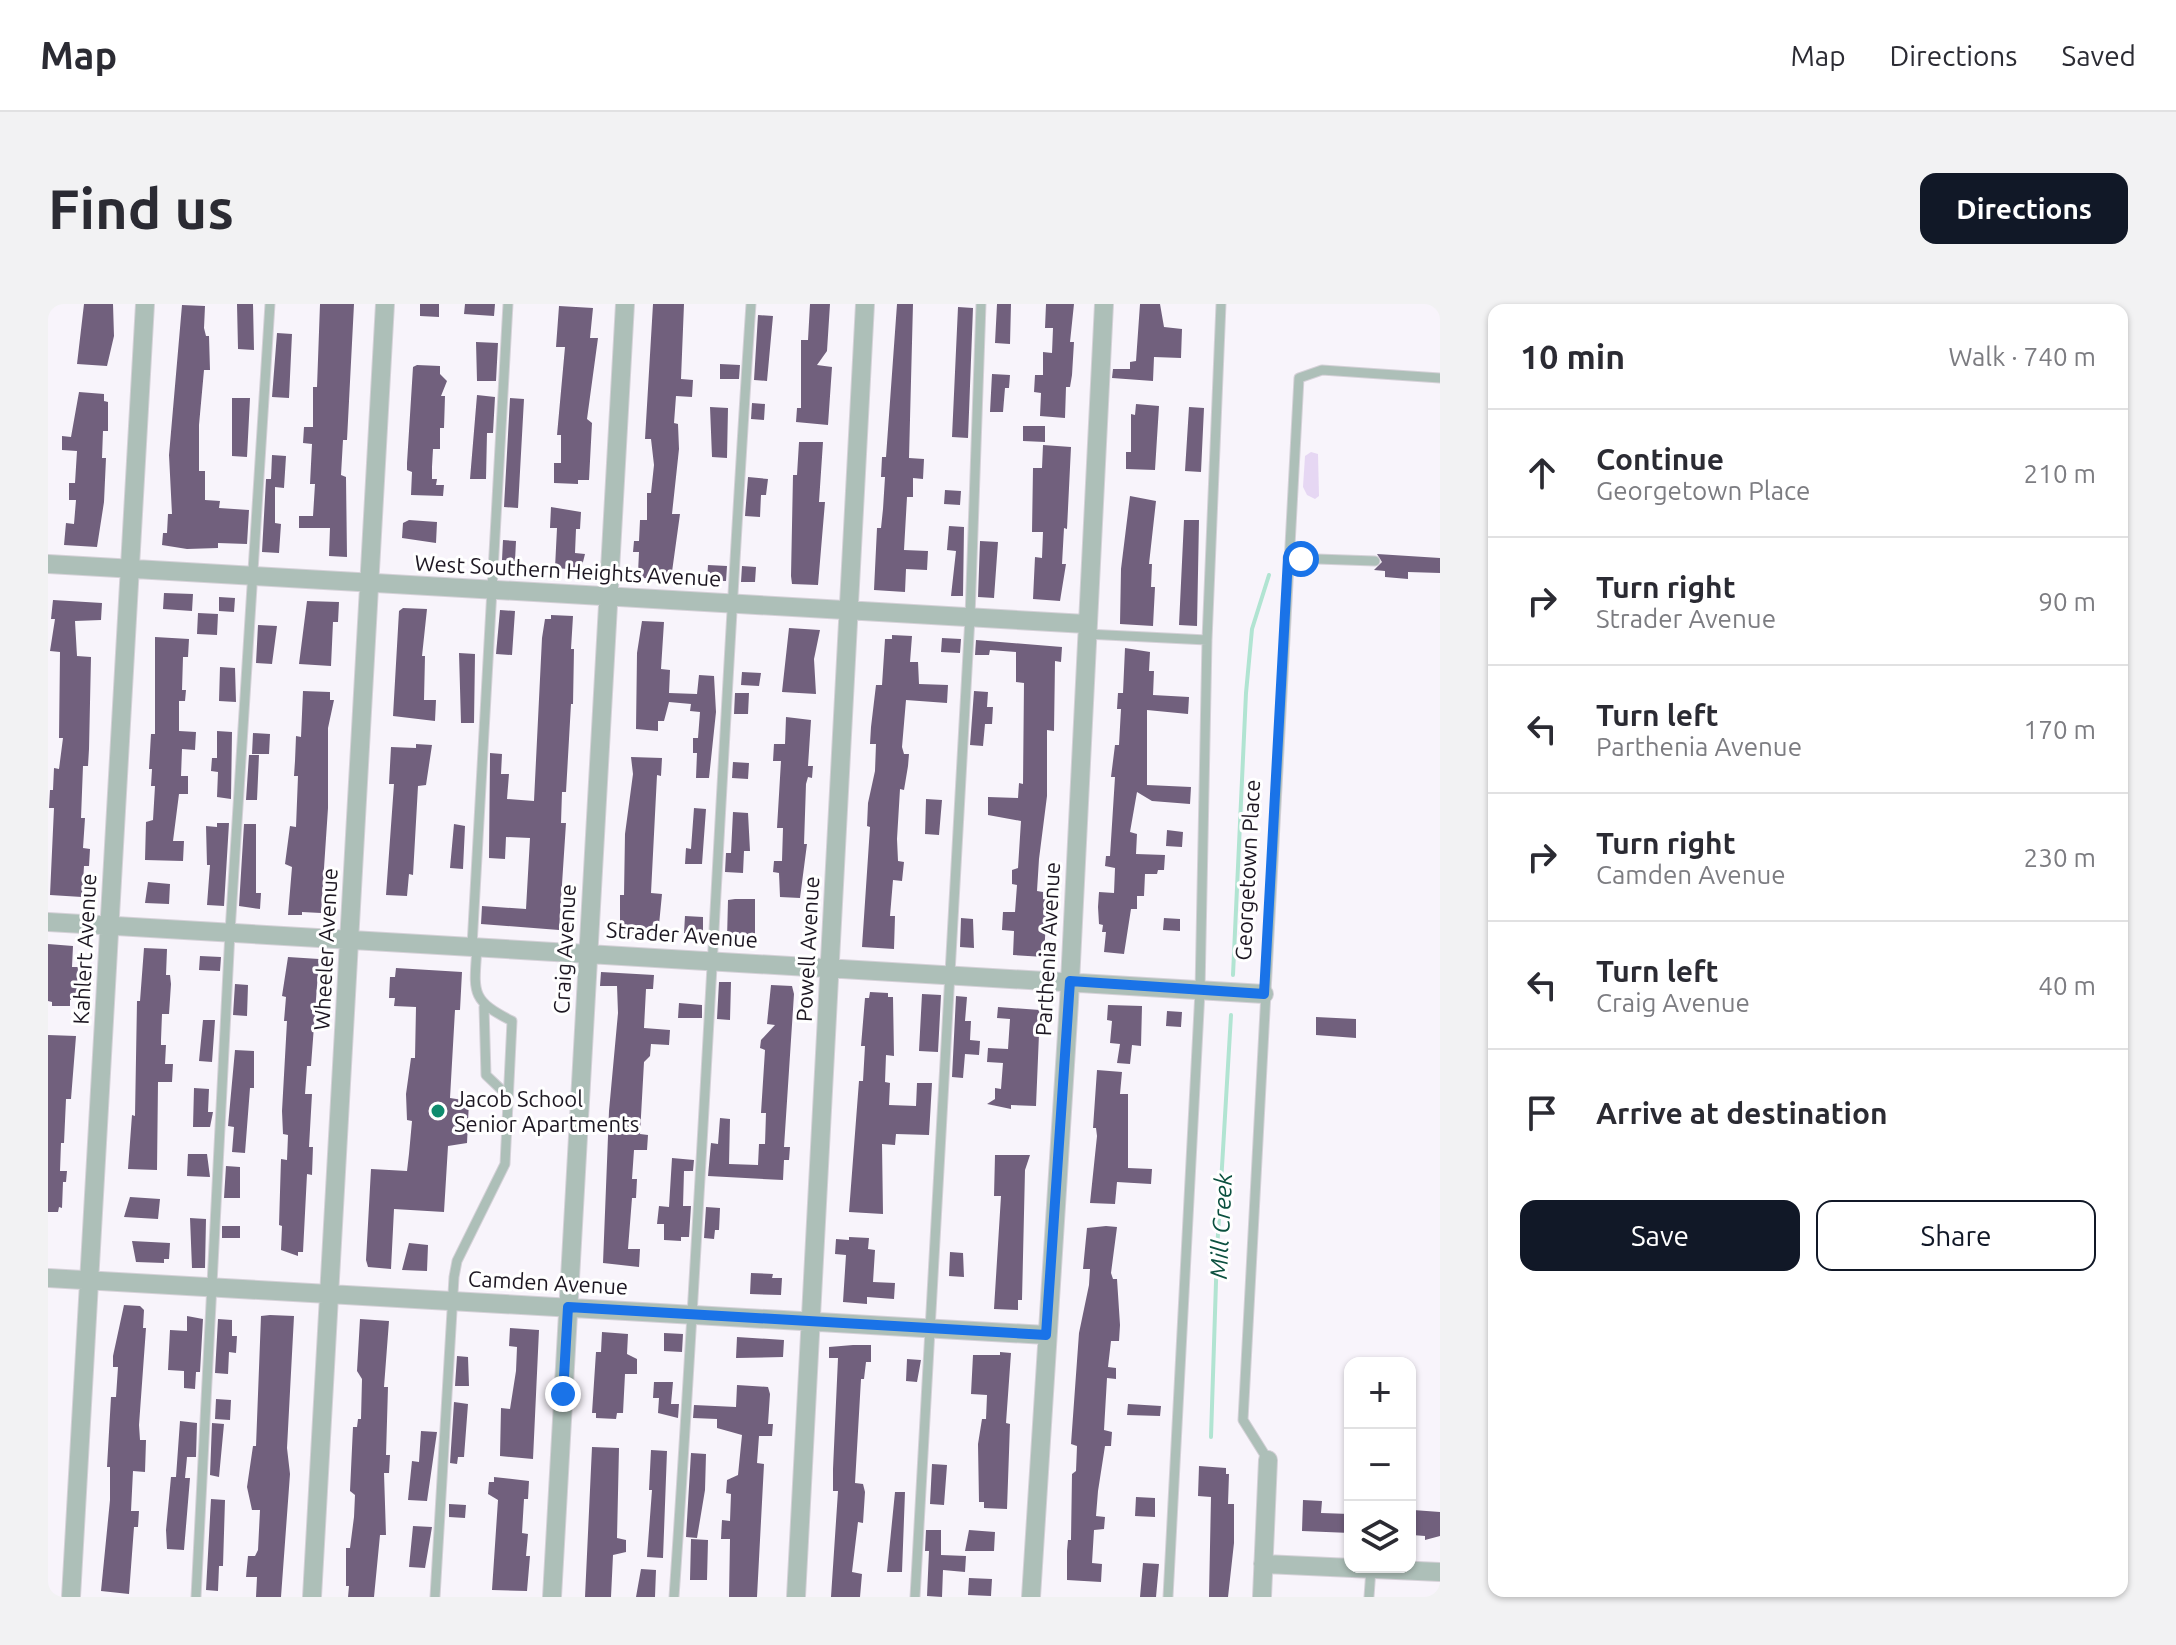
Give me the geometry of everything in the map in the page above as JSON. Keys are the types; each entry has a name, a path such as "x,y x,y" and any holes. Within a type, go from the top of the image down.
{"street":[{"name":"Kahlert Avenue","path":"71,1597 145,304"},
{"name":"Wheeler Avenue","path":"312,1597 385,304"},
{"name":"Craig Avenue","path":"552,1597 625,304"},
{"name":"Powell Avenue","path":"796,1597 865,304"},
{"name":"Parthenia Avenue","path":"1031,1597 1070,981 1104,304"},
{"name":"West Southern Heights Avenue","path":"48,564 970,617 1086,629"},
{"name":"Strader Avenue","path":"48,922 951,973 1264,994"},
{"name":"Camden Avenue","path":"48,1278 1046,1335"},
{"name":"Georgetown Place","path":"1262,1597 1268,1460"},
{"path":"1263,1564 1344,1568"},
{"path":"1416,1571 1440,1572"}],"lane":[{"path":"196,1597 230,932 270,304"},
{"path":"507,1095 486,1075 484,1007 477,992 475,946 508,304"},
{"path":"674,1597 751,304"},
{"path":"915,1597 970,617 981,304"},
{"path":"1168,1597 1200,991 1207,640 1221,304"},
{"name":"Georgetown Place","path":"1268,1460 1243,1420 1299,378 1322,370 1440,378"},
{"path":"1288,558 1375,561"},
{"path":"1086,629 1207,640"},
{"path":"435,1597 457,1261 505,1164 512,1021 484,1007"},
{"path":"1369,1597 1371,1573"}],"shaded area":[{"path":"1311,452 1318,454 1319,496 1315,499 1307,495 1303,487 1305,456"}],"building":[{"path":"84,304 113,304 114,336 107,366 77,364"},
{"path":"237,304 253,304 254,350 238,349"},
{"path":"320,304 354,304 347,440 343,440 341,475 346,477 347,557 329,556 330,528 299,528 299,516 313,516 315,484 310,484 312,444 303,443 304,427 313,427"},
{"path":"420,304 439,304 439,317 420,316"},
{"path":"465,304 495,304 494,316 464,314"},
{"path":"653,304 684,304 681,379 693,380 692,397 676,396 674,423 678,424 679,449 672,514 680,514 671,579 642,578 642,573 638,573 639,552 633,552 634,541 639,541 640,520 647,520 647,493 651,493 654,465 651,439 645,439"},
{"path":"810,304 830,304 827,351 817,365 832,367 828,425 796,422 797,408 801,408 801,340 808,340"},
{"path":"897,304 913,304 909,458 924,459 923,479 913,478 913,497 907,497 904,550 928,551 927,570 906,569 905,592 874,590 877,528 881,528 885,477 881,477 882,457 886,457"},
{"path":"997,304 1011,304 1010,344 995,343"},
{"path":"1046,304 1074,304 1070,342 1074,342 1072,375 1070,387 1066,387 1065,418 1040,416 1041,393 1034,392 1035,375 1043,375 1043,352 1052,353 1053,328 1045,328"},
{"path":"1140,304 1160,304 1164,327 1182,329 1181,358 1154,357 1153,381 1112,378 1113,369 1130,369 1130,362 1136,361"},
{"path":"182,305 205,306 204,328 206,336 209,336 210,370 204,370 199,425 199,471 205,471 205,500 220,501 219,508 249,510 247,544 218,543 218,548 187,549 162,545 163,533 167,533 168,514 172,514 169,455"},
{"path":"559,306 593,308 590,338 598,338 587,419 592,423 589,480 578,480 578,484 554,483 554,463 561,463 561,435 557,435 565,347 556,347"},
{"path":"958,307 973,308 968,438 952,437"},
{"path":"758,315 773,316 767,381 754,380"},
{"path":"277,333 292,334 289,398 272,397"},
{"path":"476,342 498,343 496,381 477,381"},
{"path":"720,364 740,365 739,379 720,379"},
{"path":"440,366 440,374 447,381 441,396 445,396 444,428 440,428 440,449 433,449 432,467 432,479 437,479 436,485 444,485 443,496 411,495 412,472 407,470 407,463 413,367"},
{"path":"992,374 1010,375 1009,388 1005,388 1003,412 990,412"},
{"path":"79,392 104,394 104,401 108,402 108,431 103,431 102,458 106,458 104,502 97,547 64,545 66,523 74,524 76,500 69,500 69,483 75,483 77,451 62,450 62,436 71,437"},
{"path":"477,395 495,397 493,433 487,433 486,479 470,479"},
{"path":"232,398 250,398 247,457 232,456"},
{"path":"510,398 524,399 518,508 504,507"},
{"path":"752,403 765,404 764,420 751,419"},
{"path":"1136,404 1159,406 1155,470 1126,469 1126,452 1131,452 1131,414 1135,415"},
{"path":"710,407 728,408 727,458 712,457"},
{"path":"1189,407 1204,408 1201,472 1185,471"},
{"path":"1023,426 1045,426 1045,442 1023,441"},
{"path":"799,442 823,442 819,502 825,502 818,585 792,584 793,475 797,475"},
{"path":"1043,445 1071,447 1062,564 1066,564 1060,601 1033,599 1035,557 1042,558 1043,532 1032,532 1033,468 1042,468"},
{"path":"272,455 286,456 284,488 275,487 275,523 281,524 279,553 262,552 266,479 271,479"},
{"path":"748,477 768,479 766,495 761,495 760,517 745,516"},
{"path":"945,490 961,491 960,505 944,504"},
{"path":"1130,496 1156,501 1149,564 1152,564 1151,587 1155,587 1153,626 1120,624 1121,569"},
{"path":"551,507 581,512 580,529 576,529 575,553 585,554 581,570 555,568 557,528 550,528"},
{"path":"409,520 437,522 436,543 402,538 403,523"},
{"path":"1184,520 1199,520 1197,626 1179,625"},
{"path":"949,526 964,527 963,596 951,596 956,551 947,550"},
{"path":"503,540 516,541 515,561 502,560"},
{"path":"980,541 998,542 994,598 978,597"},
{"path":"1377,554 1440,558 1440,573 1408,572 1408,579 1385,577 1385,571 1374,570 1382,562"},
{"path":"708,565 727,566 726,581 707,581"},
{"path":"742,566 756,567 755,582 741,582"},
{"path":"164,593 193,594 192,611 163,609"},
{"path":"219,597 235,598 234,612 219,611"},
{"path":"53,600 102,603 101,620 75,621 77,656 91,657 88,766 83,766 81,818 85,818 83,848 90,849 89,866 84,866 82,897 50,895 54,808 49,808 50,790 53,790 54,768 59,769 63,738 59,738 60,652 50,651 55,619 51,619"},
{"path":"307,601 339,602 338,622 333,622 331,666 299,664"},
{"path":"403,608 427,609 422,656 425,656 424,700 436,700 435,721 393,716 399,611"},
{"path":"500,610 515,611 512,655 496,654"},
{"path":"198,613 218,614 217,635 197,634"},
{"path":"551,615 573,616 571,649 574,649 566,792 562,792 561,823 566,823 559,930 481,924 482,906 526,909 530,838 506,837 505,859 489,858 490,753 502,754 501,774 509,774 507,799 534,801 542,638 545,619 551,619"},
{"path":"642,621 664,622 661,669 670,670 669,693 697,694 699,675 714,676 716,712 709,778 696,778 697,753 693,753 693,738 698,738 700,712 690,711 691,704 669,702 664,721 658,721 658,731 636,729 637,653"},
{"path":"258,625 277,626 272,664 256,663"},
{"path":"789,628 820,630 814,659 816,694 782,692"},
{"path":"892,635 912,636 910,662 918,662 919,684 948,685 947,703 906,700 902,747 904,754 909,754 904,790 900,789 897,839 898,861 904,862 902,881 893,880 890,916 895,916 894,949 862,947 870,827 867,826 868,803 875,771 876,744 870,744 871,727 876,685 882,685 885,639 892,639"},
{"path":"155,637 189,639 188,657 183,657 182,690 186,690 185,701 179,701 179,731 196,732 195,750 182,749 181,776 188,776 188,794 179,794 173,841 184,841 183,861 145,860 146,822 153,820 155,786 151,786 152,769 149,769 151,734 155,734"},
{"path":"942,638 961,639 960,653 941,652"},
{"path":"976,640 1062,647 1061,662 1055,661 1054,731 1047,730 1047,796 1037,891 1043,892 1043,899 1047,900 1044,957 1013,955 1014,931 1002,930 1003,912 1015,912 1017,885 1012,884 1012,870 1018,868 1021,821 988,815 988,797 1018,798 1019,783 1023,784 1024,683 1016,682 1016,652 990,650 989,655 975,655"},
{"path":"1125,648 1150,652 1149,671 1154,671 1153,695 1189,697 1188,714 1147,710 1147,785 1191,787 1190,804 1152,801 1137,792 1130,832 1137,834 1136,854 1165,855 1164,870 1158,870 1157,874 1145,874 1144,896 1137,896 1137,909 1131,909 1124,954 1104,952 1106,932 1102,932 1103,925 1099,924 1098,907 1099,892 1114,893 1115,868 1105,866 1106,856 1110,856 1115,777 1111,777 1115,745 1119,745 1121,709 1117,709 1118,693 1123,693"},
{"path":"459,653 475,654 474,723 461,723"},
{"path":"220,667 235,668 236,702 219,701"},
{"path":"742,672 761,673 759,686 741,685"},
{"path":"303,691 330,692 330,700 334,700 328,728 328,808 321,913 288,915 292,867 285,864 290,826 296,827 296,736 301,737"},
{"path":"974,691 988,692 987,707 993,707 992,724 985,724 983,746 970,745"},
{"path":"735,693 749,693 748,714 734,714"},
{"path":"786,717 811,720 808,766 813,766 812,778 808,777 806,784 804,844 807,844 800,898 780,897 779,873 773,872 774,861 782,861 783,828 777,828 781,761 773,761 774,744 785,744"},
{"path":"217,731 232,732 231,799 217,797 218,772 211,771 212,758 217,758"},
{"path":"253,733 270,734 269,754 252,754"},
{"path":"416,744 432,745 426,785 418,786 413,875 409,874 407,896 386,895 394,784 389,784 391,747 416,748"},
{"path":"249,755 259,755 257,800 246,800"},
{"path":"631,757 662,758 661,776 657,775 651,893 662,894 658,935 620,932 625,834 633,774"},
{"path":"733,762 749,763 748,779 732,778"},
{"path":"926,799 942,800 939,835 925,834"},
{"path":"694,808 706,809 702,864 685,864 686,848 691,849"},
{"path":"733,812 748,813 750,851 744,851 743,873 725,872 726,853 731,853"},
{"path":"217,823 229,823 224,906 207,905 210,865 207,865 206,826 217,827"},
{"path":"244,824 256,824 256,893 261,893 260,909 239,906"},
{"path":"454,824 465,826 463,869 450,868"},
{"path":"1167,830 1183,832 1182,847 1166,846"},
{"path":"148,882 170,884 169,904 145,903"},
{"path":"755,899 755,940 727,939 728,900"},
{"path":"685,916 703,917 703,934 684,933"},
{"path":"961,918 973,919 974,948 960,947"},
{"path":"1164,918 1180,919 1180,931 1163,930"},
{"path":"48,944 73,946 72,967 78,967 75,1000 70,1000 70,1006 52,1006 52,1002 48,1001"},
{"path":"144,948 167,949 166,975 170,975 171,984 169,1014 162,1014 161,1045 166,1045 165,1064 173,1064 172,1082 158,1082 157,1170 128,1169 132,1115 135,1116 137,1001 140,1001"},
{"path":"200,956 221,957 220,971 199,970"},
{"path":"288,957 319,959 311,1066 307,1066 305,1094 312,1094 309,1147 313,1147 312,1175 307,1174 303,1252 298,1252 298,1256 281,1250 282,1226 279,1225 281,1159 287,1160 288,1135 283,1134 282,1111 287,1021 284,1021 286,997 282,996"},
{"name":"Jacob School Senior Apartments","path":"396,968 462,972 460,1010 455,1010 450,1098 469,1101 467,1143 448,1146 444,1212 394,1209 391,1269 368,1267 366,1260 371,1169 407,1171 409,1154 412,1121 407,1120 406,1094 411,1058 415,1058 416,1007 394,1006 395,998 389,998 390,977 395,977"},
{"path":"601,972 654,975 653,989 646,989 644,1028 670,1030 669,1045 651,1044 650,1056 644,1062 640,1134 648,1135 647,1150 634,1150 632,1179 637,1179 636,1198 632,1198 628,1249 640,1249 639,1267 603,1263 609,1111 618,1013 617,986 600,986"},
{"path":"719,982 731,982 730,1020 717,1019"},
{"path":"235,984 248,985 247,1016 233,1015"},
{"path":"771,985 792,986 794,994 784,1147 790,1147 789,1160 784,1160 783,1180 708,1176 711,1143 718,1144 720,1118 730,1119 729,1164 758,1165 759,1144 765,1144 766,1113 761,1113 765,1050 760,1048 761,1040 775,1025 767,1024"},
{"path":"870,992 888,993 888,997 893,997 894,1056 886,1055 885,1082 890,1083 889,1105 916,1106 917,1083 932,1083 929,1135 896,1134 895,1145 882,1144 883,1214 849,1212 859,1081 863,1081 865,1046 861,1046 865,998 869,998"},
{"path":"922,994 941,995 938,1052 919,1051"},
{"path":"956,996 967,997 965,1021 971,1021 970,1040 980,1041 979,1055 965,1054 963,1078 952,1077"},
{"path":"679,1003 702,1005 702,1018 678,1018"},
{"path":"1108,1005 1142,1006 1141,1046 1132,1045 1130,1064 1117,1063 1120,1044 1110,1043 1112,1021 1107,1020"},
{"path":"998,1007 1040,1010 1036,1106 1011,1105 1011,1109 987,1104 995,1099 995,1088 1001,1089 1003,1063 987,1062 988,1048 1008,1049 1010,1019 997,1018"},
{"path":"1167,1011 1182,1012 1181,1027 1166,1026"},
{"path":"1316,1017 1356,1019 1356,1038 1316,1035"},
{"path":"203,1020 215,1020 212,1062 199,1061"},
{"path":"48,1035 76,1036 71,1099 66,1099 64,1143 61,1143 60,1171 67,1171 66,1182 63,1182 62,1208 59,1207 58,1212 48,1212"},
{"path":"235,1050 254,1051 254,1088 250,1088 245,1153 232,1152 234,1127 228,1126"},
{"path":"1097,1070 1122,1072 1120,1094 1128,1094 1128,1168 1152,1169 1151,1184 1117,1182 1115,1204 1090,1203 1097,1136 1096,1128 1093,1128"},
{"path":"194,1088 209,1089 208,1112 213,1112 210,1127 193,1127"},
{"path":"188,1154 207,1154 210,1177 187,1176"},
{"path":"995,1155 1030,1155 1025,1170 1022,1300 1018,1300 1018,1310 994,1309 1001,1196 994,1196"},
{"path":"672,1158 694,1160 693,1171 684,1171 683,1206 691,1206 689,1237 681,1237 681,1241 664,1240 664,1224 657,1224 659,1206 669,1207"},
{"path":"226,1166 240,1167 240,1198 224,1198"},
{"path":"130,1197 160,1199 158,1219 124,1217"},
{"path":"706,1207 720,1208 719,1230 715,1230 714,1239 704,1238"},
{"path":"190,1218 206,1219 205,1268 192,1268"},
{"path":"222,1226 240,1226 240,1238 222,1238"},
{"path":"1117,1227 1111,1273 1113,1279 1117,1279 1120,1325 1119,1341 1111,1341 1108,1367 1116,1368 1116,1379 1107,1378 1104,1430 1112,1432 1111,1446 1105,1446 1096,1516 1105,1517 1104,1529 1094,1530 1092,1563 1102,1564 1101,1582 1067,1580 1072,1474 1076,1471 1077,1446 1071,1444 1079,1333 1090,1269 1083,1269 1087,1228"},
{"path":"849,1237 869,1238 868,1249 875,1250 873,1282 895,1283 894,1299 867,1297 867,1304 843,1302 846,1255 835,1254 836,1239 849,1240"},
{"path":"132,1241 170,1243 169,1259 164,1259 164,1263 136,1262"},
{"path":"409,1243 428,1245 427,1271 402,1270"},
{"path":"950,1252 963,1253 964,1277 949,1276"},
{"path":"751,1273 773,1274 772,1278 782,1278 781,1295 750,1294"},
{"path":"124,1305 140,1306 144,1310 143,1328 146,1328 139,1425 140,1440 146,1440 145,1472 133,1471 131,1511 139,1511 138,1527 134,1527 129,1594 101,1591 110,1500 110,1467 107,1467 111,1397 116,1397 118,1367 113,1367 113,1356"},
{"path":"187,1316 203,1319 200,1372 196,1372 195,1389 184,1388 184,1371 168,1370 170,1330 187,1331"},
{"path":"261,1316 294,1316 287,1448 290,1474 281,1597 256,1597 257,1577 246,1577 248,1556 255,1556 258,1550 260,1510 252,1510 247,1487 253,1446 256,1446"},
{"path":"218,1319 232,1320 232,1336 237,1336 236,1353 229,1352 228,1374 215,1373"},
{"path":"360,1319 389,1321 384,1387 388,1387 386,1455 390,1455 389,1473 384,1473 386,1535 380,1535 374,1597 348,1597 349,1586 346,1586 346,1548 350,1548 355,1495 350,1491 353,1427 357,1427 358,1419 361,1419 362,1379 357,1371"},
{"path":"510,1328 539,1330 533,1459 500,1456 501,1408 510,1409 516,1371 517,1347 509,1346"},
{"path":"602,1332 628,1334 627,1354 637,1359 637,1374 625,1374 623,1413 617,1413 616,1419 596,1418 596,1413 592,1413 596,1352 601,1352"},
{"path":"664,1333 683,1334 682,1352 664,1351"},
{"path":"737,1337 784,1340 783,1357 736,1358"},
{"path":"871,1345 871,1362 866,1362 864,1379 861,1379 855,1483 863,1484 865,1492 863,1523 858,1522 852,1572 862,1574 860,1597 831,1597 838,1491 833,1491 833,1469 838,1358 829,1358 829,1347"},
{"path":"1000,1352 1011,1353 1006,1423 1010,1424 1007,1509 984,1508 984,1502 979,1502 978,1444 982,1419 986,1419 987,1395 971,1394 973,1355 1000,1355"},
{"path":"457,1356 468,1357 469,1386 455,1386"},
{"path":"907,1359 921,1360 917,1382 906,1381"},
{"path":"654,1382 673,1382 671,1404 679,1404 678,1418 658,1413 659,1398 653,1398"},
{"path":"737,1385 768,1387 768,1424 773,1424 772,1436 759,1436 757,1463 764,1464 757,1597 729,1597 730,1539 721,1539 722,1520 730,1521 731,1494 726,1493 727,1480 738,1475 742,1435 717,1428 717,1419 693,1418 694,1405 736,1407"},
{"path":"216,1399 231,1400 230,1420 215,1419"},
{"path":"454,1402 468,1404 464,1457 458,1457 457,1464 450,1463"},
{"path":"1128,1404 1161,1406 1160,1416 1127,1415"},
{"path":"180,1421 197,1423 196,1457 187,1457 185,1478 190,1478 184,1550 167,1549 166,1530 171,1477 176,1477"},
{"path":"212,1423 224,1424 219,1477 210,1475"},
{"path":"421,1431 437,1432 427,1501 408,1500 412,1461 419,1462"},
{"path":"592,1447 619,1448 617,1538 626,1540 626,1552 613,1555 611,1597 585,1597"},
{"path":"651,1450 667,1451 663,1558 647,1557 652,1490 649,1490"},
{"path":"691,1453 706,1454 705,1490 697,1538 686,1537"},
{"path":"932,1464 947,1465 944,1505 930,1504"},
{"path":"1199,1466 1226,1468 1226,1474 1229,1474 1228,1504 1234,1504 1234,1543 1228,1597 1209,1597 1211,1497 1198,1496"},
{"path":"494,1477 529,1481 528,1499 524,1499 522,1533 528,1534 526,1556 530,1556 527,1591 492,1590 498,1500 488,1494 489,1482 494,1482"},
{"path":"895,1492 905,1492 902,1572 887,1572"},
{"path":"1136,1497 1155,1498 1155,1517 1135,1516"},
{"path":"211,1499 225,1500 223,1566 219,1566 218,1591 206,1590"},
{"path":"1303,1500 1322,1501 1321,1513 1344,1514 1344,1533 1302,1531"},
{"path":"449,1504 466,1505 465,1518 449,1517"},
{"path":"1416,1510 1440,1512 1440,1536 1425,1540 1425,1536 1416,1535"},
{"path":"413,1526 432,1527 425,1568 409,1567"},
{"path":"926,1530 941,1530 941,1555 966,1556 965,1572 943,1570 942,1597 927,1596 929,1551 925,1551"},
{"path":"969,1530 995,1532 994,1551 965,1551"},
{"path":"691,1539 708,1540 707,1580 690,1580"},
{"path":"1143,1563 1159,1564 1156,1597 1140,1597"},
{"path":"641,1569 656,1570 655,1597 636,1597"},
{"path":"969,1578 992,1579 991,1596 968,1595"}],"waterway":[{"name":"Mill Creek","path":"1233,975 1246,693 1252,629 1269,575"},
{"name":"Mill Creek","path":"1211,1437 1217,1251 1231,1015"}],"place":[{"name":"Jacob School Senior Apartments","path":"438,1111"}],"route":[{"path":"563,1394 568,1307 1046,1335 1070,981 1264,994 1288,558 1301,559"}]}
